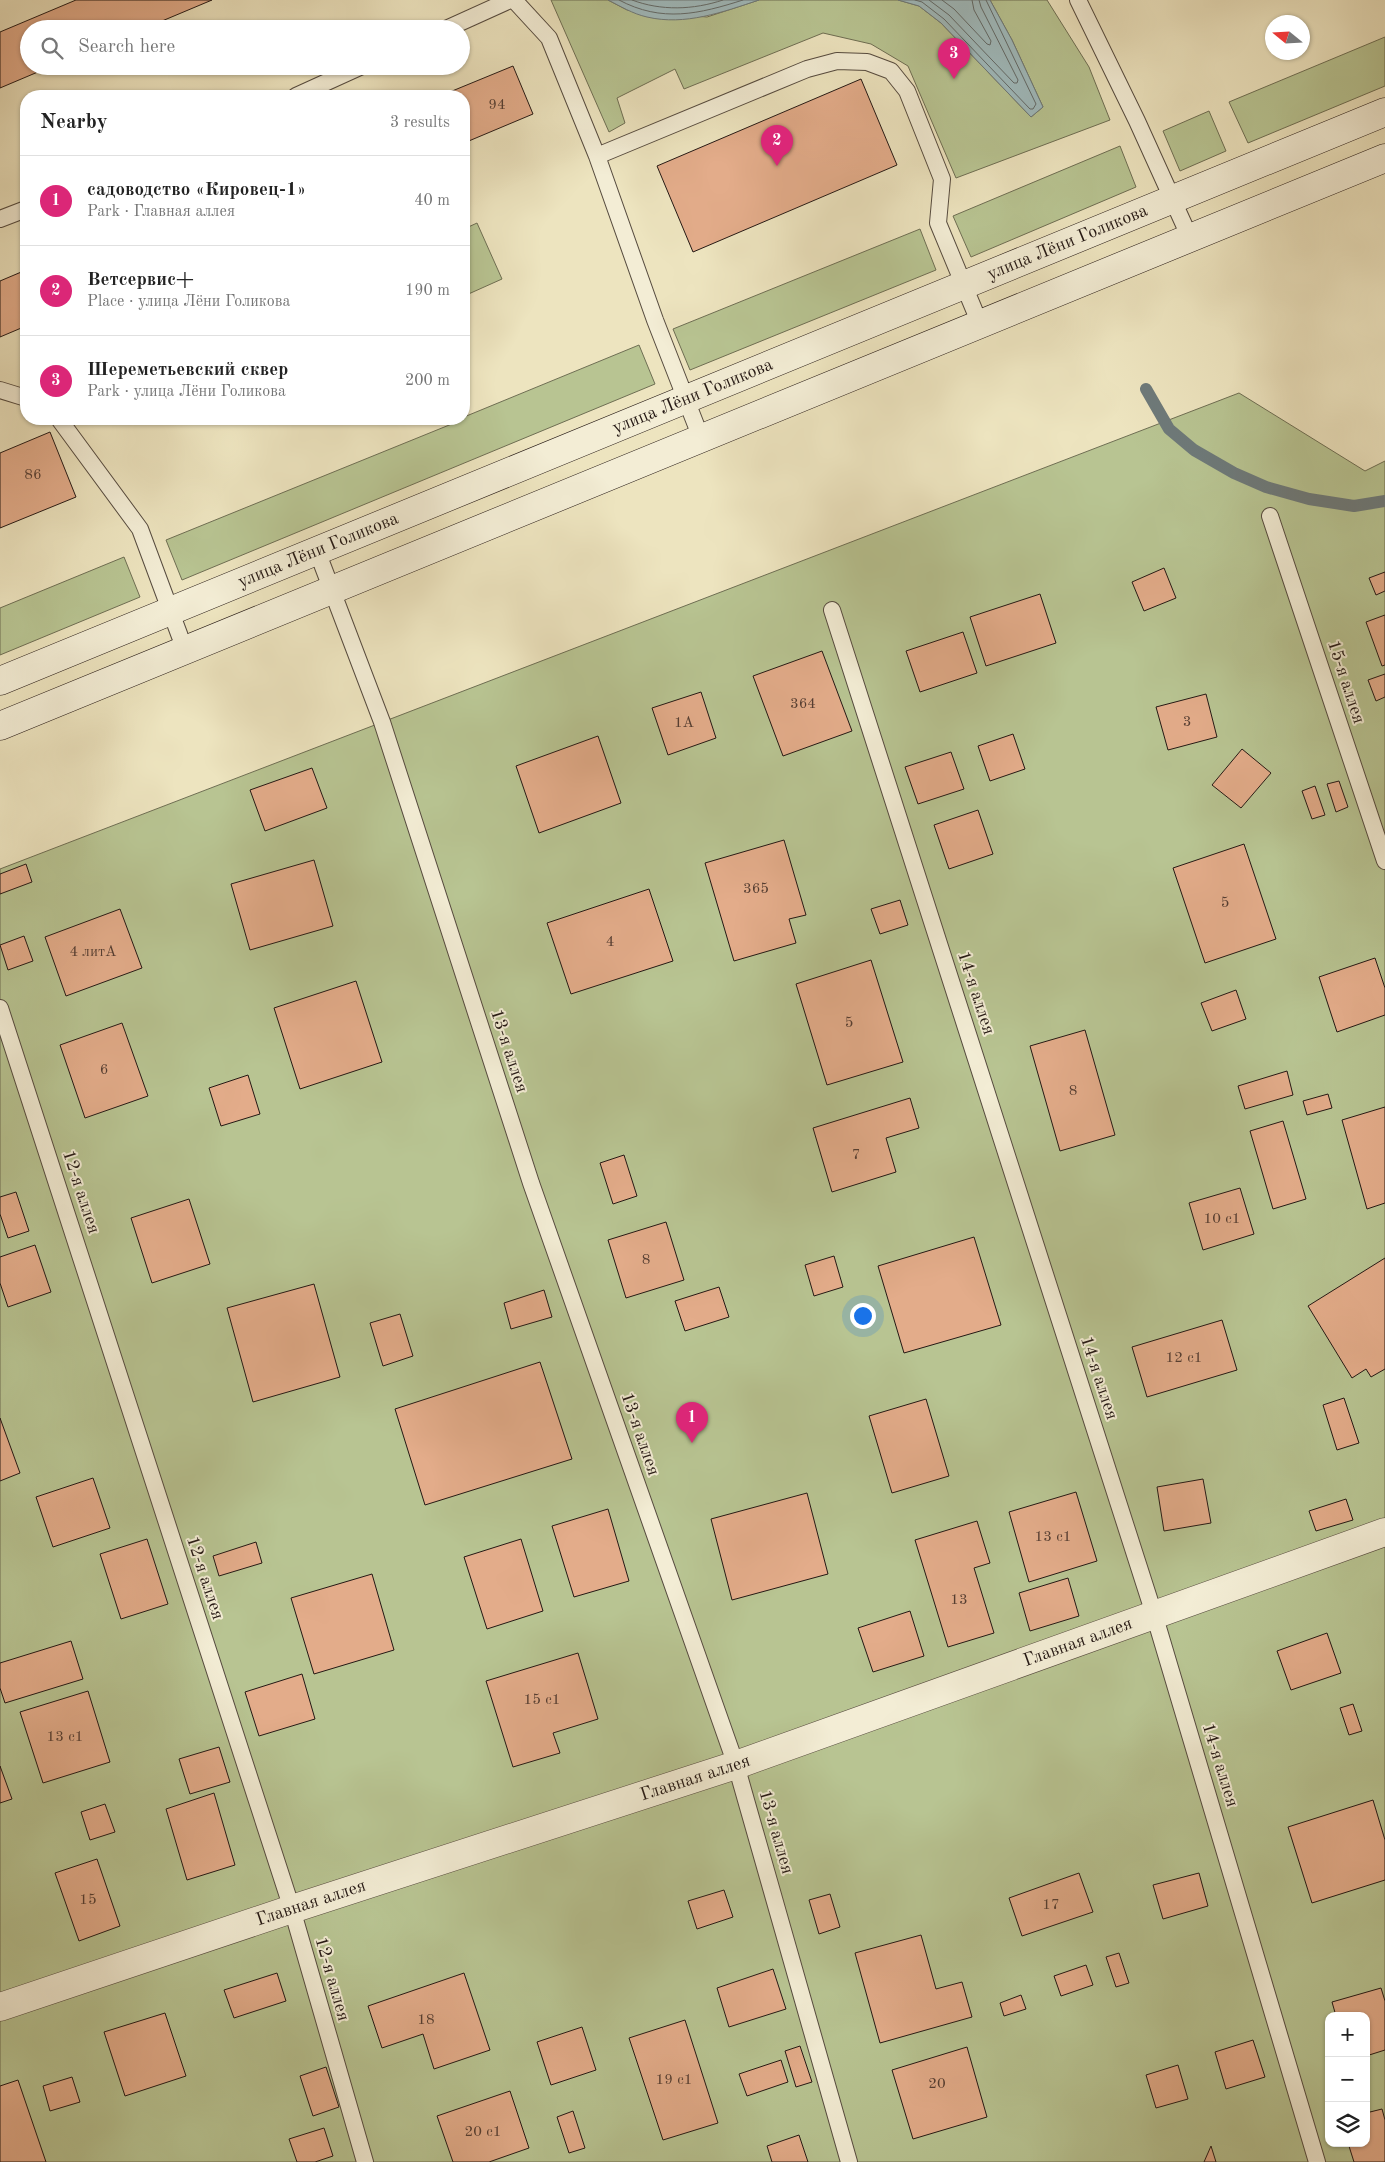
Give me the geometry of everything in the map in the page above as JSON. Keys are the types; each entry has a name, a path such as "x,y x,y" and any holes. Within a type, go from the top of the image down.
{"street":[{"name":"улица Лёни Голикова","path":"0,681 1385,112"},
{"path":"0,726 1385,158"},
{"name":"Главная аллея","path":"0,2007 736,1765 1385,1532"}],"lane":[{"path":"466,20 512,0 549,38 597,156 685,400 701,438"},
{"path":"1078,0 1137,121 1190,238"},
{"path":"597,156 806,69 837,61 867,62 891,71 907,91 942,179 938,223 980,324"},
{"path":"309,90 342,75"},
{"path":"0,219 20,211"},
{"path":"0,390 20,396"},
{"path":"63,425 140,529 184,650"},
{"name":"15-я аллея","path":"1270,516 1385,861"},
{"name":"13-я аллея","path":"317,551 382,722 531,1183 736,1765 849,2162"},
{"name":"14-я аллея","path":"832,610 1154,1614 1317,2162"},
{"name":"12-я аллея","path":"0,1008 292,1910 365,2162"}],"green space":[{"path":"551,0 608,0 627,10 707,17 759,0 898,0 919,6 941,23 1031,117 1043,107 1012,40 990,0 1047,0 1089,67 1110,120 956,178 908,66 871,44 823,33 684,89 675,69 617,98 625,123 609,132"},
{"path":"1385,37 1385,86 1248,143 1229,102"},
{"path":"1209,111 1226,151 1180,171 1163,131"},
{"path":"1120,146 1136,187 971,257 953,216"},
{"path":"477,223 502,279 470,293 470,226"},
{"path":"920,229 936,270 690,370 673,329"},
{"path":"639,345 655,384 182,580 166,540 449,425 470,425 470,415"},
{"path":"1239,393 1365,471 1385,461 1385,2162 0,2162 0,869"},
{"path":"124,557 140,597 0,655 0,608"}],"water":[{"path":"608,0 759,0 704,16 675,20 642,16"},
{"path":"898,0 990,0 1012,40 1043,107 1031,117 941,23 919,6"}],"building":[{"path":"76,0 212,0 164,20 28,20"},
{"path":"20,24 20,75 31,75 0,88 0,32"},
{"path":"513,66 533,114 470,140 470,90 455,90"},
{"path":"861,79 897,165 693,252 657,166"},
{"path":"20,273 20,329 0,337 0,281"},
{"path":"50,432 76,497 0,528 0,453"},
{"path":"1164,568 1176,598 1144,611 1132,582"},
{"path":"1385,572 1385,591 1376,595 1369,578"},
{"path":"1040,594 1056,643 986,666 970,617"},
{"path":"1385,615 1385,665 1382,666 1366,622"},
{"path":"963,632 977,673 920,692 906,651"},
{"path":"822,651 852,731 783,756 753,676"},
{"path":"1385,674 1385,697 1376,701 1368,680"},
{"path":"701,692 716,738 668,755 652,708"},
{"path":"1206,694 1217,737 1168,750 1156,707"},
{"path":"1013,734 1025,769 990,781 978,746"},
{"path":"598,736 621,803 539,833 516,766"},
{"path":"1242,749 1271,773 1241,808 1212,785"},
{"path":"951,752 964,789 918,804 905,767"},
{"path":"312,768 327,808 265,831 250,790"},
{"path":"1339,781 1348,807 1336,812 1327,784"},
{"path":"1315,786 1325,815 1312,819 1302,791"},
{"path":"978,810 993,854 949,869 934,825"},
{"path":"784,840 806,915 789,919 796,943 734,961 705,863"},
{"path":"1244,844 1276,939 1205,963 1173,868"},
{"path":"314,860 333,926 250,950 231,884"},
{"path":"26,864 32,882 0,894 0,874"},
{"path":"649,889 673,961 571,994 547,923"},
{"path":"900,900 908,925 880,934 871,909"},
{"path":"120,909 142,968 66,996 45,937"},
{"path":"24,936 33,961 8,970 0,945"},
{"path":"1375,958 1385,988 1385,1015 1337,1032 1319,977"},
{"path":"871,960 903,1062 827,1085 796,984"},
{"path":"356,981 382,1062 300,1089 274,1008"},
{"path":"1236,990 1246,1019 1212,1031 1201,1003"},
{"path":"122,1023 148,1096 85,1118 60,1045"},
{"path":"1085,1030 1115,1135 1060,1151 1030,1046"},
{"path":"1287,1071 1293,1095 1245,1109 1238,1086"},
{"path":"248,1075 260,1114 221,1126 209,1088"},
{"path":"1328,1094 1332,1108 1307,1115 1303,1101"},
{"path":"910,1098 919,1128 886,1138 896,1172 832,1192 813,1128"},
{"path":"1385,1107 1385,1203 1367,1209 1342,1120"},
{"path":"1283,1121 1306,1199 1273,1209 1250,1131"},
{"path":"624,1155 637,1196 613,1204 600,1163"},
{"path":"1240,1188 1254,1234 1203,1250 1189,1203"},
{"path":"16,1192 29,1231 8,1238 0,1214 0,1197"},
{"path":"189,1199 210,1264 152,1283 131,1218"},
{"path":"666,1222 684,1280 626,1298 608,1240"},
{"path":"974,1237 1001,1325 904,1353 878,1266"},
{"path":"35,1245 51,1292 8,1307 0,1283 0,1257"},
{"path":"834,1256 843,1287 814,1296 805,1265"},
{"path":"1385,1258 1385,1369 1371,1377 1366,1369 1352,1378 1308,1306"},
{"path":"314,1284 340,1377 253,1402 227,1308"},
{"path":"719,1287 729,1317 685,1331 675,1301"},
{"path":"544,1290 552,1317 511,1329 504,1303"},
{"path":"400,1314 413,1356 383,1366 370,1323"},
{"path":"1222,1320 1237,1370 1147,1397 1132,1347"},
{"path":"540,1362 572,1459 425,1505 395,1409"},
{"path":"1344,1398 1359,1443 1337,1450 1323,1405"},
{"path":"926,1399 949,1476 892,1493 869,1416"},
{"path":"0,1418 20,1473 0,1481"},
{"path":"93,1478 110,1528 53,1547 36,1497"},
{"path":"1203,1479 1211,1523 1164,1531 1157,1487"},
{"path":"1076,1492 1097,1561 1029,1582 1009,1512"},
{"path":"807,1493 828,1574 732,1600 711,1519"},
{"path":"1346,1499 1353,1520 1316,1531 1309,1511"},
{"path":"608,1509 629,1581 574,1597 552,1526"},
{"path":"977,1521 990,1563 974,1568 994,1633 948,1647 915,1540"},
{"path":"147,1539 168,1604 121,1619 100,1554"},
{"path":"521,1539 543,1611 487,1629 464,1557"},
{"path":"256,1542 262,1563 219,1576 213,1556"},
{"path":"372,1574 394,1650 314,1674 291,1598"},
{"path":"1068,1578 1079,1616 1030,1631 1019,1593"},
{"path":"910,1611 924,1656 873,1672 858,1628"},
{"path":"1327,1633 1341,1673 1291,1690 1277,1651"},
{"path":"71,1641 83,1679 5,1703 0,1688 0,1663"},
{"path":"578,1653 598,1719 553,1733 560,1753 513,1767 486,1681"},
{"path":"302,1674 315,1719 259,1736 245,1692"},
{"path":"88,1691 110,1762 43,1783 20,1712"},
{"path":"1353,1704 1362,1731 1349,1735 1340,1708"},
{"path":"219,1747 230,1782 190,1794 179,1759"},
{"path":"0,1766 12,1799 0,1803"},
{"path":"214,1793 235,1865 187,1880 166,1809"},
{"path":"1373,1800 1385,1840 1385,1880 1312,1903 1288,1827"},
{"path":"105,1804 115,1832 90,1840 81,1812"},
{"path":"97,1859 120,1926 79,1941 55,1873"},
{"path":"1079,1873 1093,1912 1022,1936 1009,1898"},
{"path":"1199,1873 1208,1906 1163,1919 1153,1885"},
{"path":"724,1890 733,1917 697,1929 688,1901"},
{"path":"830,1894 840,1927 819,1934 809,1900"},
{"path":"921,1935 936,1989 962,1982 972,2017 880,2043 855,1953"},
{"path":"1119,1953 1129,1983 1116,1987 1106,1957"},
{"path":"1086,1965 1093,1985 1061,1996 1054,1976"},
{"path":"773,1969 786,2009 729,2027 717,1988"},
{"path":"277,1973 286,2001 234,2018 224,1990"},
{"path":"464,1973 490,2050 434,2069 423,2034 382,2048 368,2006"},
{"path":"1381,1988 1385,2001 1385,2050 1370,2055 1370,2012 1335,2012 1332,2002"},
{"path":"1021,1995 1026,2009 1004,2016 1000,2003"},
{"path":"165,2013 186,2076 125,2096 104,2032"},
{"path":"685,2020 718,2123 663,2140 629,2038"},
{"path":"582,2027 596,2070 551,2085 537,2042"},
{"path":"1253,2040 1265,2077 1226,2089 1215,2052"},
{"path":"800,2046 812,2082 796,2087 785,2051"},
{"path":"967,2047 987,2117 913,2139 892,2070"},
{"path":"781,2060 788,2082 747,2096 739,2074"},
{"path":"1178,2065 1188,2099 1156,2108 1146,2075"},
{"path":"326,2067 339,2107 313,2116 300,2076"},
{"path":"72,2077 80,2102 50,2111 43,2086"},
{"path":"18,2080 46,2162 0,2162 0,2086"},
{"path":"510,2091 529,2148 489,2162 453,2162 437,2116"},
{"path":"1382,2109 1385,2120 1385,2162 1354,2162 1349,2147 1370,2147 1370,2112"},
{"path":"573,2111 585,2148 569,2153 557,2117"},
{"path":"324,2128 333,2156 315,2162 297,2162 289,2139"},
{"path":"799,2135 808,2162 772,2162 767,2146"},
{"path":"1211,2146 1216,2162 1204,2162"}],"waterway":[{"path":"1146,389 1169,429 1194,450 1234,473 1266,487 1309,499 1354,506 1385,501"}],"place":[{"name":"Шереметьевский сквер","path":"954,79"},
{"name":"Ветсервис+","path":"777,166"},
{"name":"садоводство «Кировец-1»","path":"692,1443"}]}
